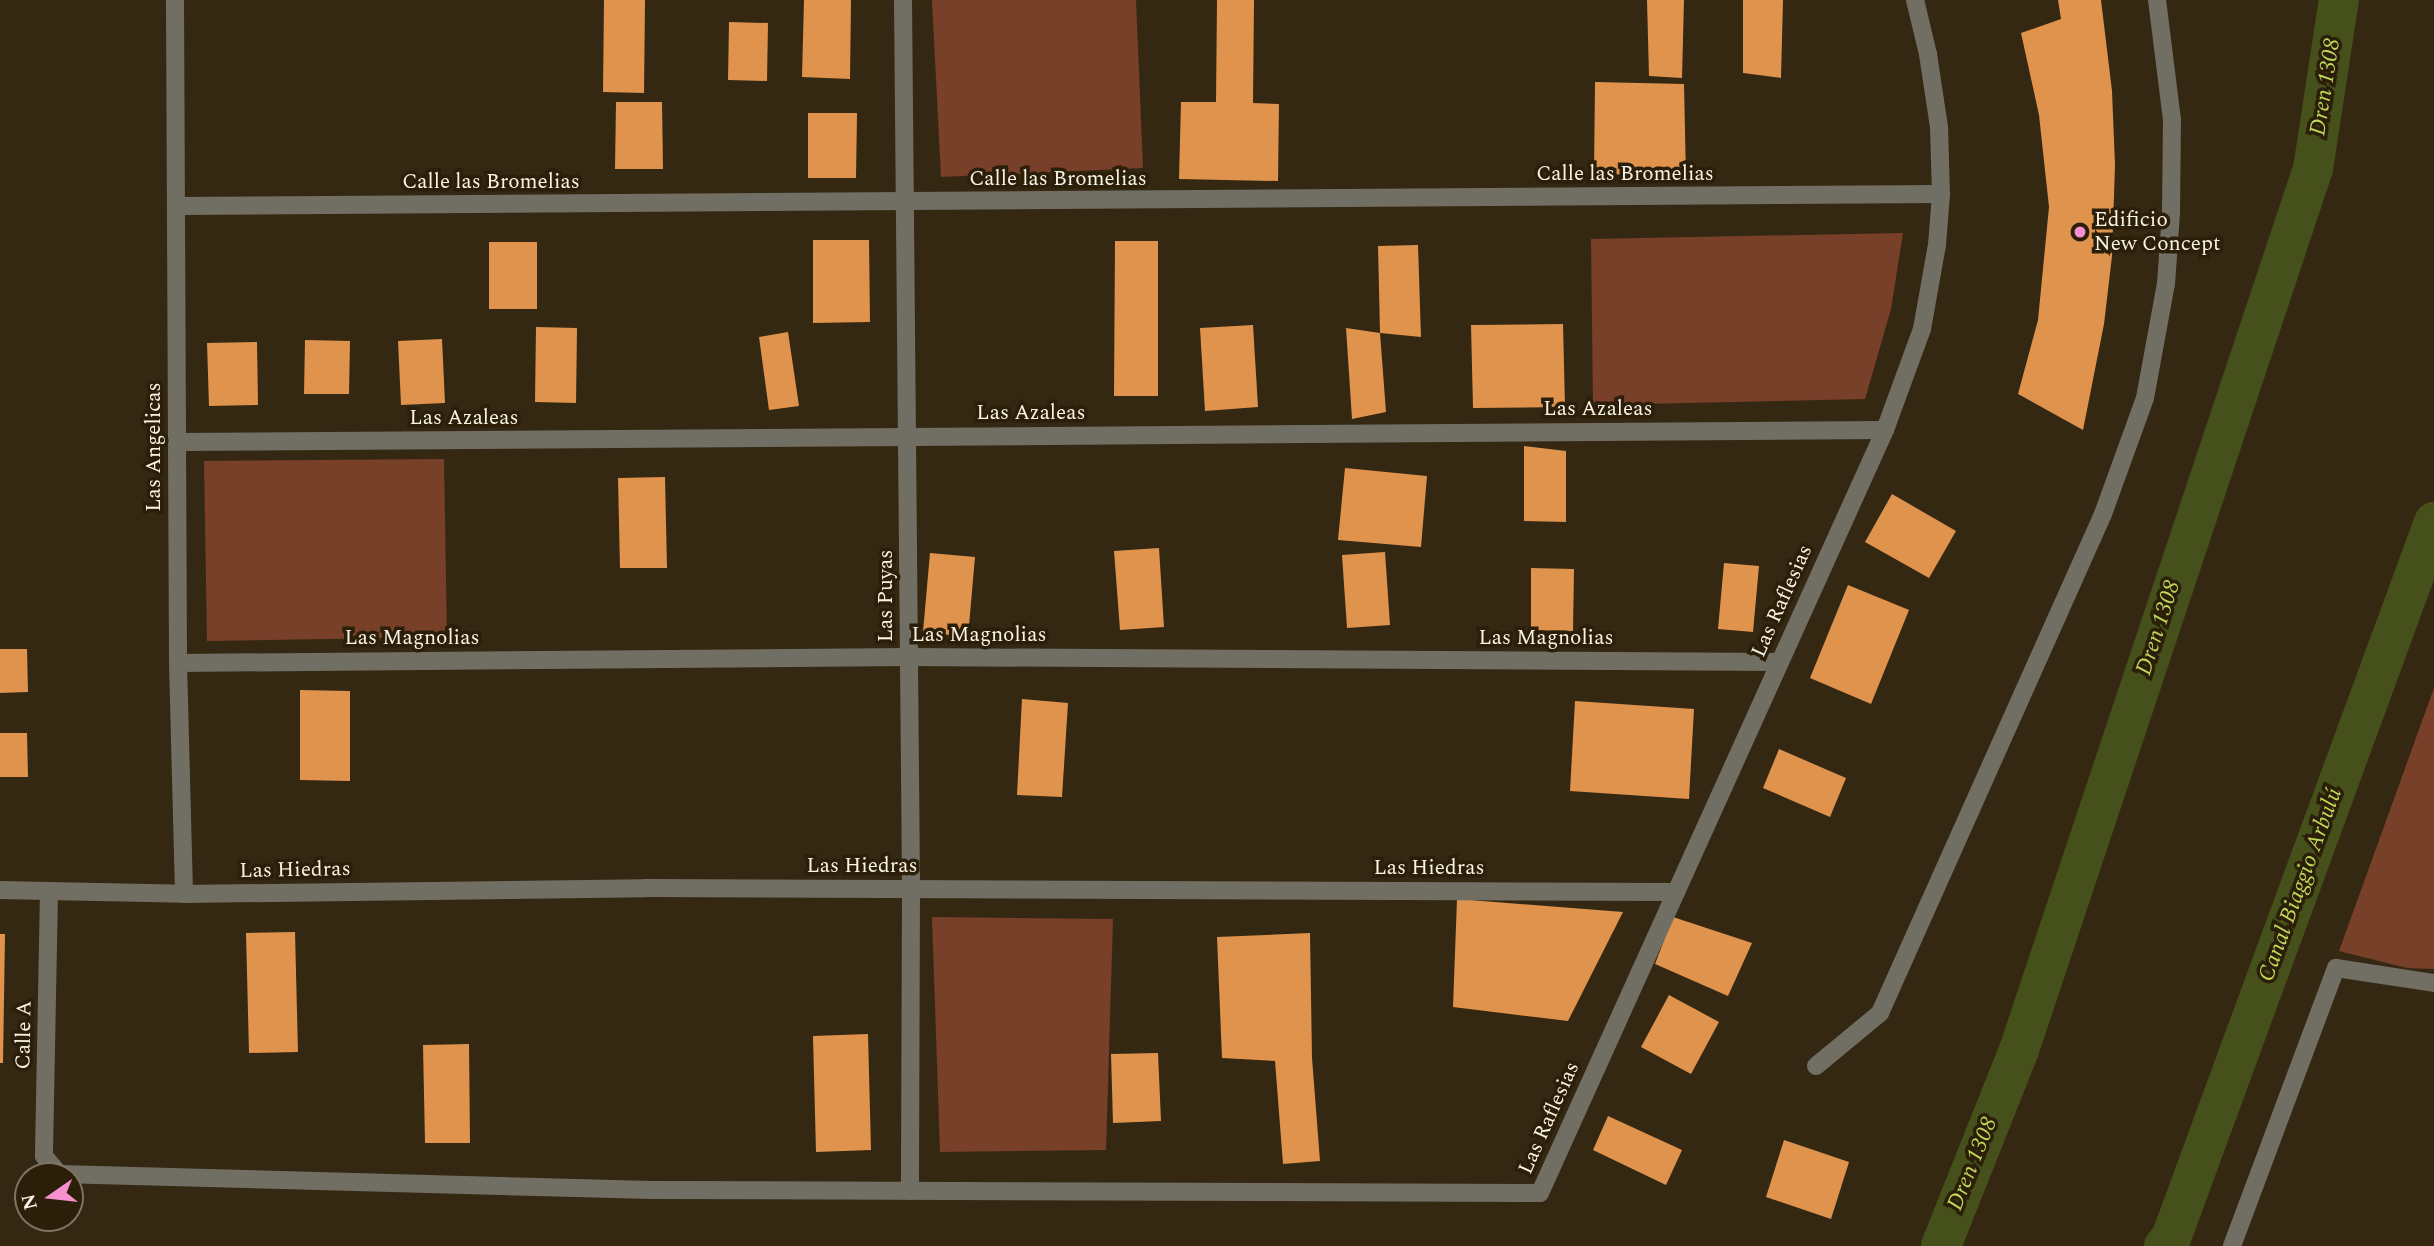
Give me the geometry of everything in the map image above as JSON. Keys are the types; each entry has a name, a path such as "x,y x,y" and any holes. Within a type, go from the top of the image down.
{"street":[{"name":"Las Angelicas","path":"175,0 178,663 184,894"},
{"name":"Las Puyas","path":"903,0 911,889 910,1191"},
{"name":"Las Raflesias","path":"910,1191 1540,1193 1885,430 1922,329 1937,245 1941,194 1937,115 1928,54 1915,0"},
{"path":"1816,1066 1880,1013 2103,514 2145,398 2166,284 2171,212 2172,120 2157,0"},
{"name":"Calle las Bromelias","path":"176,205 905,203 1941,194"},
{"name":"Las Azaleas","path":"177,442 1885,430"},
{"name":"Las Magnolias","path":"178,663 909,657 1780,662"},
{"name":"Las Hiedras","path":"0,890 184,894 645,888 1676,892"},
{"name":"Calle A","path":"49,892 44,1156 59,1174 652,1190 910,1191"},
{"path":"2232,1246 2336,968 2434,983"}],"shaded area":[{"path":"932,0 1136,0 1143,168 941,177"},
{"path":"1903,233 1891,309 1865,399 1593,405 1591,239"},
{"path":"444,459 447,637 207,641 204,461"},
{"path":"2434,688 2434,969 2407,968 2339,951"},
{"path":"932,917 1113,919 1106,1150 940,1152"}],"building":[{"path":"604,0 645,0 644,93 603,92"},
{"path":"804,0 851,0 850,79 802,77"},
{"path":"1217,0 1254,0 1253,103 1279,104 1278,181 1179,179 1181,102 1216,102"},
{"path":"1647,0 1684,0 1682,78 1649,76"},
{"path":"1743,0 1783,0 1781,78 1743,73"},
{"name":"Edificio New Concept","path":"2058,0 2101,0 2112,91 2115,165 2112,256 2104,324 2083,430 2018,394 2038,320 2049,207 2039,115 2021,33 2061,19"},
{"path":"729,22 768,23 767,81 728,80"},
{"path":"1595,82 1684,84 1686,178 1594,173"},
{"path":"616,102 662,102 663,169 615,169"},
{"path":"808,113 857,113 856,178 808,178"},
{"path":"813,240 869,240 870,322 813,323"},
{"path":"1115,241 1158,241 1158,396 1114,396"},
{"path":"489,242 537,242 537,309 489,309"},
{"path":"1418,245 1421,337 1380,333 1378,246"},
{"path":"1563,324 1565,407 1473,408 1471,325"},
{"path":"1253,325 1258,407 1205,411 1200,328"},
{"path":"536,327 577,328 576,403 535,402"},
{"path":"1346,328 1380,333 1386,412 1352,419"},
{"path":"788,332 799,406 769,410 759,337"},
{"path":"442,339 445,403 401,405 398,341"},
{"path":"305,340 350,341 349,394 304,394"},
{"path":"257,342 258,405 209,406 207,343"},
{"path":"1524,446 1566,451 1566,522 1524,521"},
{"path":"1345,468 1427,476 1421,547 1338,540"},
{"path":"665,477 667,568 620,568 618,478"},
{"path":"1892,494 1956,531 1929,578 1865,542"},
{"path":"1159,548 1164,627 1120,630 1114,551"},
{"path":"1385,552 1390,625 1347,628 1342,555"},
{"path":"930,553 975,557 968,637 923,632"},
{"path":"1724,563 1759,566 1753,632 1718,629"},
{"path":"1531,568 1574,569 1573,631 1531,630"},
{"path":"1848,585 1909,610 1871,704 1810,678"},
{"path":"0,649 27,649 28,692 0,693"},
{"path":"300,690 350,691 350,781 300,780"},
{"path":"1022,699 1068,703 1062,797 1017,795"},
{"path":"1575,701 1694,709 1689,799 1570,791"},
{"path":"0,733 27,733 28,777 0,777"},
{"path":"1779,749 1846,778 1830,817 1763,788"},
{"path":"1457,899 1623,912 1568,1021 1453,1007"},
{"path":"1673,917 1752,943 1728,996 1655,964"},
{"path":"295,932 298,1052 249,1053 246,933"},
{"path":"1310,933 1312,1058 1320,1161 1283,1164 1275,1061 1222,1058 1217,937"},
{"path":"0,934 5,934 3,1063 0,1063"},
{"path":"1669,995 1719,1022 1691,1074 1641,1047"},
{"path":"868,1034 871,1150 816,1152 813,1036"},
{"path":"469,1044 470,1143 425,1143 423,1045"},
{"path":"1158,1053 1161,1121 1113,1123 1111,1054"},
{"path":"1608,1116 1682,1150 1666,1185 1593,1150"},
{"path":"1784,1140 1849,1162 1831,1219 1766,1197"}],"waterway":[{"name":"Dren 1308","path":"1941,1246 2019,1050 2313,169 2339,0"},
{"name":"Canal Biaggio Arbulú","path":"2164,1246 2171,1238 2434,522"}],"place":[{"name":"Edificio New Concept","path":"2080,232"}]}
